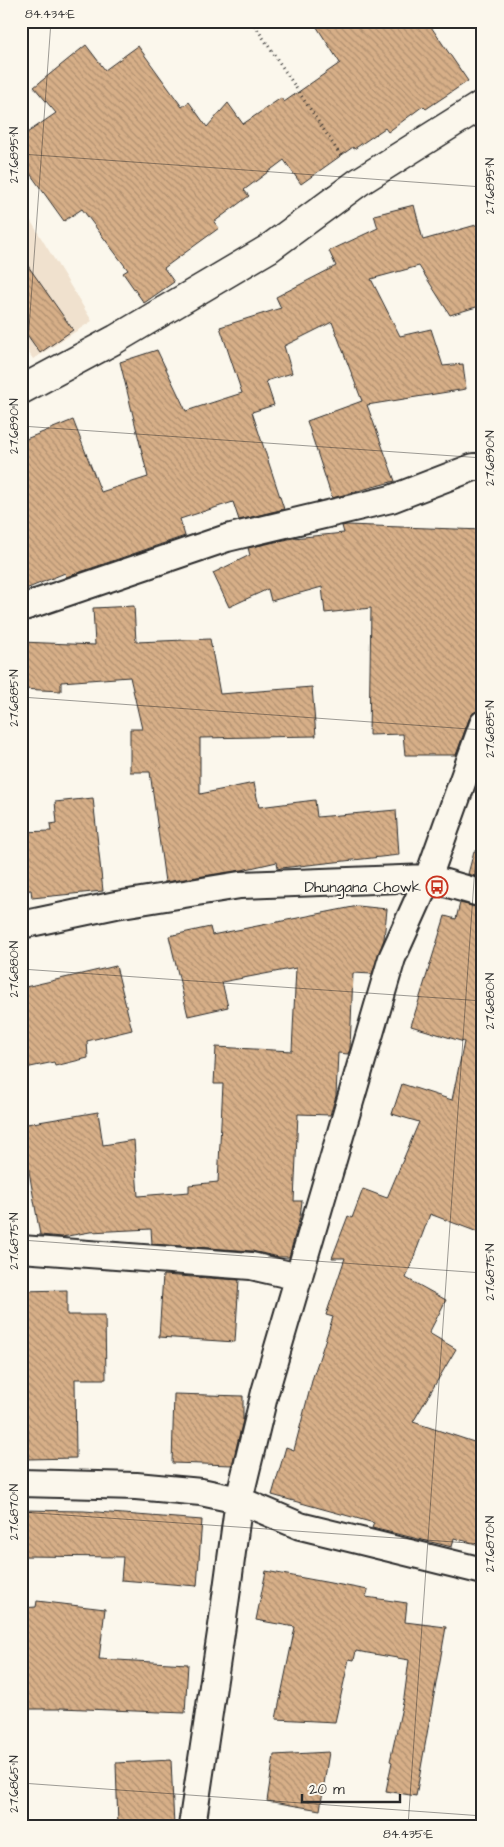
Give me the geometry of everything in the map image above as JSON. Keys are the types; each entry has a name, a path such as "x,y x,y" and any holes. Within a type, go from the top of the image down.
{"street":[{"path":"21,390 116,338 268,249 359,182 483,104"},
{"path":"21,608 227,538 391,499 474,467 483,467"},
{"path":"192,1826 239,1500 264,1392 392,958 428,878 483,724"},
{"path":"21,924 116,905 240,885 428,878 483,894"},
{"path":"21,1248 251,1266 299,1277"},
{"path":"21,1483 136,1486 202,1492 239,1500 300,1526 483,1571"}],"path":[{"path":"252,21 359,182"}],"shaded area":[{"path":"21,205 92,321 33,359 21,341"}],"building":[{"path":"313,21 427,21 468,81 426,109 423,106 388,132 385,128 354,149 353,147 301,184 284,160 244,190 249,196 214,222 219,228 164,268 174,282 144,303 123,273 128,270 82,209 64,221 21,161 21,137 56,113 34,87 86,45 105,70 138,46 182,107 189,102 207,127 228,103 243,124 281,98 284,102 340,63"},
{"path":"414,205 423,240 483,223 483,305 450,315 419,266 371,279 400,336 431,329 443,366 463,364 466,389 367,405 395,481 332,498 307,421 362,401 332,322 284,346 292,373 266,381 274,405 252,412 284,509 239,520 233,502 180,519 185,536 66,577 65,573 21,591 21,441 73,420 101,492 148,477 120,362 157,350 186,411 242,393 220,327 281,308 276,297 336,266 329,251 378,228 374,215"},
{"path":"21,256 73,330 40,353 21,326"},
{"path":"342,526 483,530 483,658 479,658 479,710 473,713 469,719 456,755 405,755 403,734 369,735 371,608 325,613 322,587 271,601 268,589 229,607 213,573 250,555 248,548 293,538 344,533"},
{"path":"134,606 136,642 210,639 220,694 312,687 316,736 200,738 200,794 254,783 259,807 315,800 317,817 396,810 399,855 278,869 277,862 242,870 165,882 150,772 130,772 130,729 142,729 130,677 61,682 61,691 21,689 21,642 95,645 93,608"},
{"path":"93,798 103,891 32,898 31,890 21,891 21,832 51,831 50,824 57,823 55,802"},
{"path":"474,851 483,852 483,878 468,874"},
{"path":"460,903 483,909 483,967 476,990 483,992 483,1234 430,1214 406,1278 446,1300 429,1333 456,1349 413,1422 483,1445 483,1546 454,1538 452,1547 372,1528 374,1523 272,1495 286,1447 294,1450 313,1377 333,1317 326,1315 345,1258 332,1258 348,1216 352,1218 363,1189 387,1198 419,1122 392,1114 402,1084 452,1100 464,1042 411,1026 445,916 456,919"},
{"path":"358,906 387,909 384,939 372,974 353,973 350,1049 348,1054 338,1053 336,1096 330,1115 298,1114 294,1201 302,1201 300,1217 289,1257 279,1257 252,1251 152,1244 151,1229 90,1232 62,1237 40,1235 21,1125 98,1112 103,1145 134,1140 138,1196 189,1192 189,1185 218,1182 223,1084 214,1084 216,1047 292,1051 296,968 222,982 228,1007 188,1016 169,936 210,927 212,935"},
{"path":"116,966 132,1030 87,1041 88,1058 55,1066 54,1062 21,1069 21,988"},
{"path":"163,1275 239,1280 235,1342 159,1337"},
{"path":"67,1290 67,1315 105,1315 106,1379 75,1379 76,1458 28,1459 28,1429 21,1429 21,1291"},
{"path":"174,1394 243,1396 243,1420 232,1465 172,1463"},
{"path":"21,1510 84,1511 202,1520 197,1586 121,1580 123,1557 21,1556"},
{"path":"266,1571 368,1590 366,1597 407,1603 405,1622 446,1627 416,1796 386,1791 392,1762 390,1761 404,1698 409,1660 356,1651 354,1660 349,1659 335,1722 276,1719 295,1627 256,1620"},
{"path":"37,1601 105,1609 99,1659 188,1664 185,1713 60,1708 21,1709 21,1608 36,1607"},
{"path":"329,1752 320,1810 267,1801 274,1755"},
{"path":"171,1760 174,1826 118,1826 116,1763"}],"place":[{"name":"Dhungana Chowk","path":"437,887"}]}
